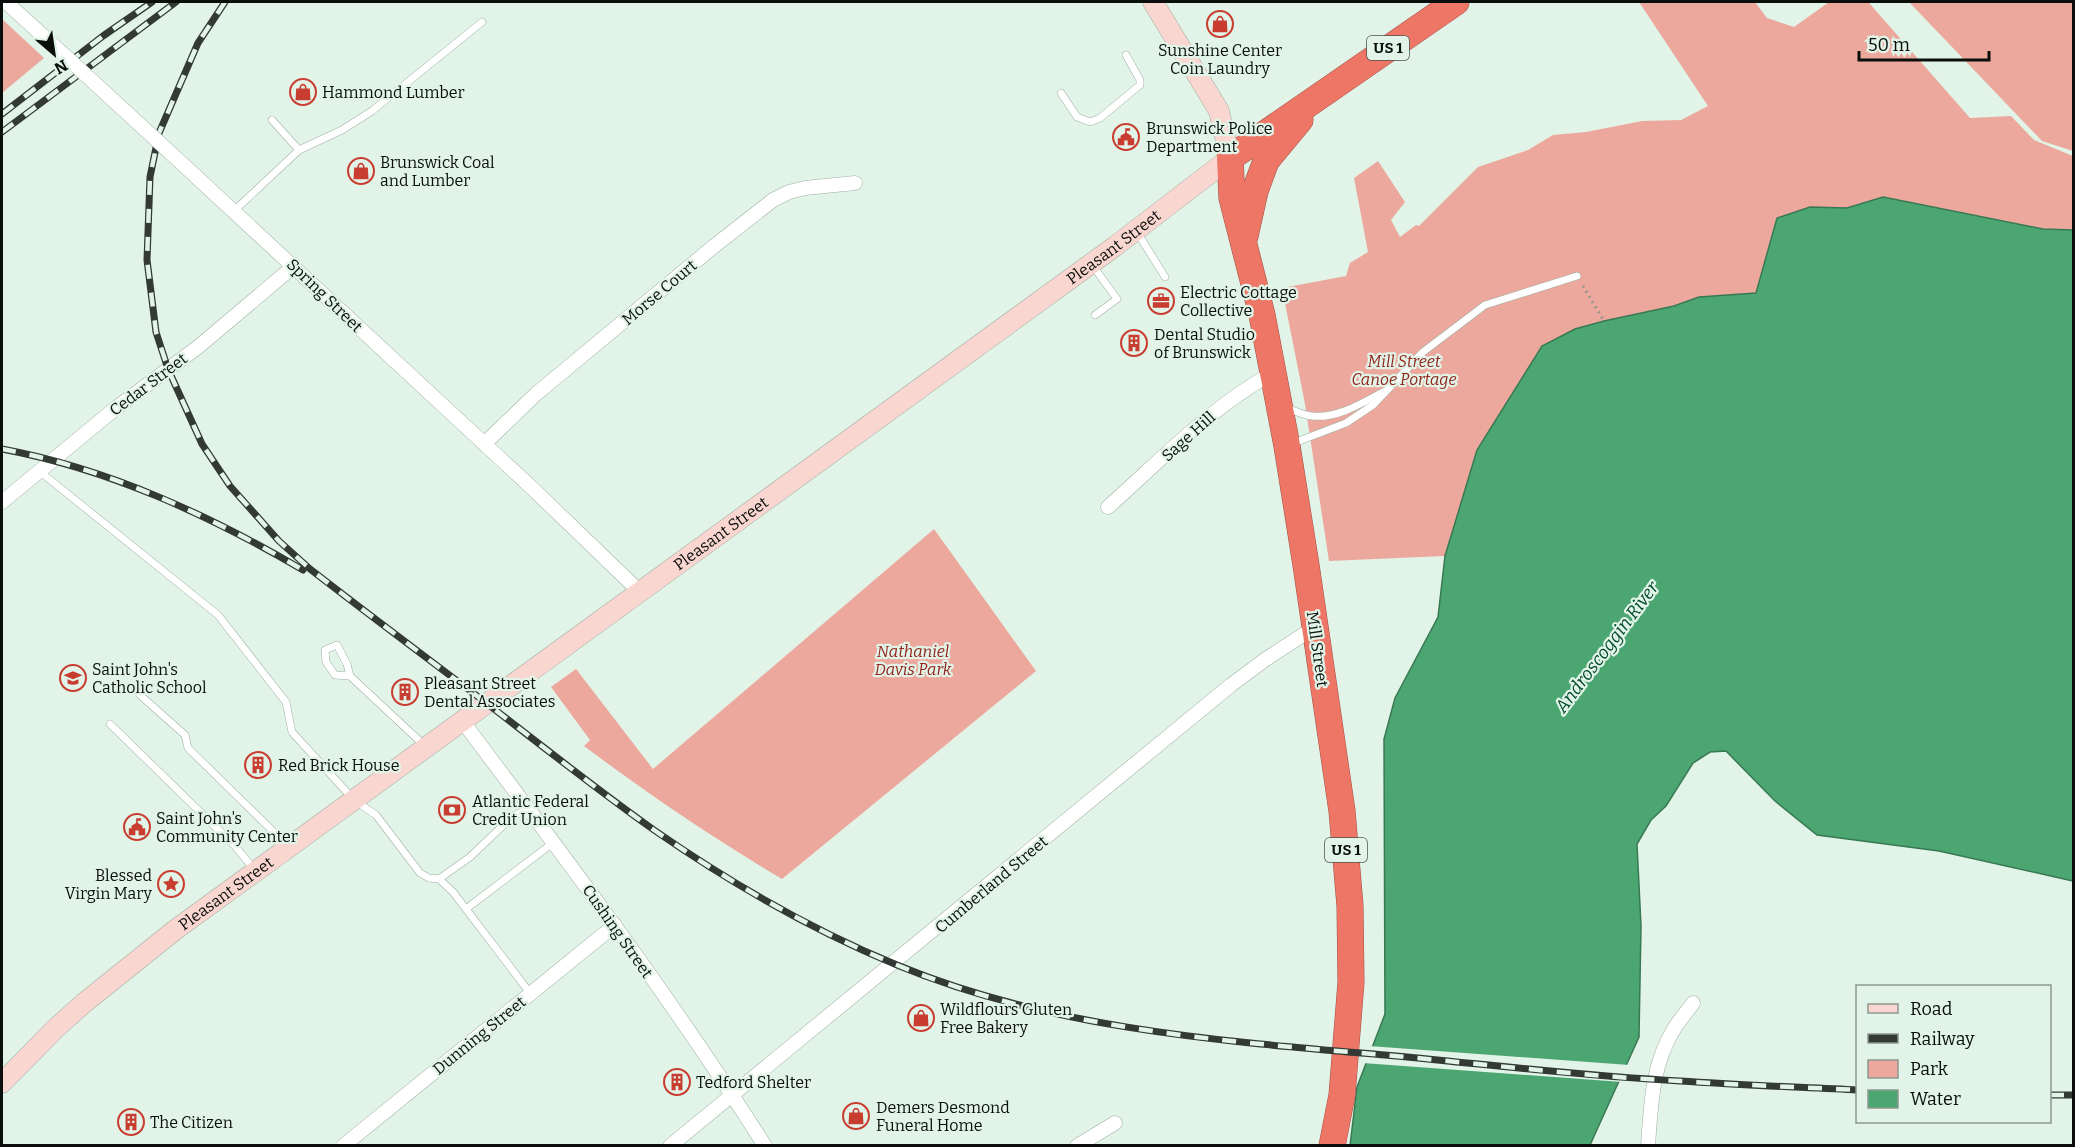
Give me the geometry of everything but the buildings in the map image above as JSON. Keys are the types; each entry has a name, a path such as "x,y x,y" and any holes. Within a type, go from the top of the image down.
{"highway":[{"name":"Pleasant Street","path":"1230,158 1456,2"},
{"name":"US 1","path":"1244,240 1255,191 1266,161 1327,89"},
{"name":"Mill Street","path":"1230,158 1232,198 1262,315 1287,446 1342,811 1350,906 1351,982 1342,1095 1332,1146"}],"main road":[{"path":"1153,2 1220,111 1230,158"},
{"name":"Pleasant Street","path":"2,1083 56,1028 102,987 256,871 1091,264 1230,158"}],"street":[{"name":"Spring Street","path":"6,2 234,210 558,512 640,592"},
{"name":"Morse Court","path":"484,444 536,394 773,200 789,192 805,188 855,183"},
{"name":"Cedar Street","path":"2,502 116,408 198,347 294,266"},
{"name":"Sage Hill","path":"1108,507 1219,408 1240,392 1273,373"},
{"name":"Cumberland Street","path":"670,1146 1231,685 1315,627"},
{"name":"Cushing Street","path":"463,722 615,925 733,1095 765,1146"},
{"name":"Dunning Street","path":"343,1146 615,925"},
{"path":"1648,1146 1653,1083 1664,1047 1674,1028 1694,1003"},
{"path":"1077,1146 1115,1123"}],"lane":[{"path":"234,210 298,150 342,130 372,111 482,22"},
{"path":"1060,93 1077,117 1090,122 1100,117 1140,85 1140,80 1126,55"},
{"path":"272,120 298,150"},
{"path":"1136,230 1165,277"},
{"path":"1091,264 1117,299 1095,315"},
{"path":"1287,446 1346,423 1373,405 1423,352 1485,305 1577,276"},
{"path":"1279,405 1311,416 1331,416 1388,389"},
{"path":"38,471 218,615 286,702 292,732 354,800 376,815 420,873 429,878 439,879 453,892 530,993"},
{"path":"350,676 335,675 326,662 325,650 337,645 347,664 350,676 426,747"},
{"path":"140,695 185,735 188,747 289,847"},
{"path":"110,723 234,845 256,871"},
{"path":"439,879 470,857 513,816 529,810"},
{"path":"466,909 554,842"}],"path":[{"path":"1577,276 1604,321"}],"green space":[{"name":"Mill Street Canoe Portage","path":"1639,2 1755,2 1767,18 1794,27 1829,2 1870,2 1970,118 2011,116 2034,140 2073,156 2073,230 2043,229 1883,197 1847,208 1810,207 1777,218 1756,293 1699,297 1674,306 1575,329 1542,346 1477,450 1445,556 1329,561 1305,404 1282,288 1346,276 1350,263 1368,252 1354,178 1378,161 1405,202 1391,220 1400,237 1416,225 1419,226 1478,167 1528,150 1553,135 1586,132 1642,121 1681,120 1708,106"},
{"path":"1909,2 2073,2 2073,151 2042,141"},
{"path":"2,19 44,58 2,93"},
{"name":"Nathaniel Davis Park","path":"934,529 1036,671 782,879 681,815 584,746 590,740 551,687 576,669 653,769"}],"water":[{"name":"Androscoggin River","path":"1883,197 2043,229 2073,230 2073,881 1939,851 1817,835 1775,801 1726,751 1710,752 1693,763 1666,806 1651,820 1637,844 1641,926 1639,1037 1590,1145 1350,1146 1357,1087 1385,1014 1384,739 1395,698 1438,617 1445,556 1477,450 1542,346 1575,329 1674,306 1699,297 1756,293 1777,218 1810,207 1847,208"}],"pier":[{"path":"1369,1046 1629,1065 1622,1082 1363,1063"}],"railway":[{"path":"2,114 103,36 152,2"},
{"path":"2,132 176,2"},
{"path":"225,2 198,43 159,133 150,177 147,260 156,332 168,369 202,444 230,486 279,541 310,569 590,783 682,849 803,921 897,965 956,987 1076,1018 1137,1029 1261,1044 1570,1073 1856,1090"},
{"path":"2,449 81,469 157,496 231,531 303,570"},
{"path":"2051,1095 2074,1095"}],"place":[{"name":"Sunshine Center Coin Laundry","path":"1220,24"},
{"name":"Hammond Lumber","path":"303,92"},
{"name":"Brunswick Police Department","path":"1126,137"},
{"name":"Brunswick Coal and Lumber","path":"361,171"},
{"name":"Electric Cottage Collective","path":"1161,301"},
{"name":"Dental Studio of Brunswick","path":"1134,343"},
{"name":"Saint John's Catholic School","path":"73,678"},
{"name":"Pleasant Street Dental Associates","path":"405,692"},
{"name":"Red Brick House","path":"258,765"},
{"name":"Atlantic Federal Credit Union","path":"452,810"},
{"name":"Saint John's Community Center","path":"137,827"},
{"name":"Blessed Virgin Mary","path":"171,884"},
{"name":"Wildflours Gluten Free Bakery","path":"921,1018"},
{"name":"Tedford Shelter","path":"677,1082"},
{"name":"Demers Desmond Funeral Home","path":"856,1116"},
{"name":"The Citizen","path":"131,1122"}]}
